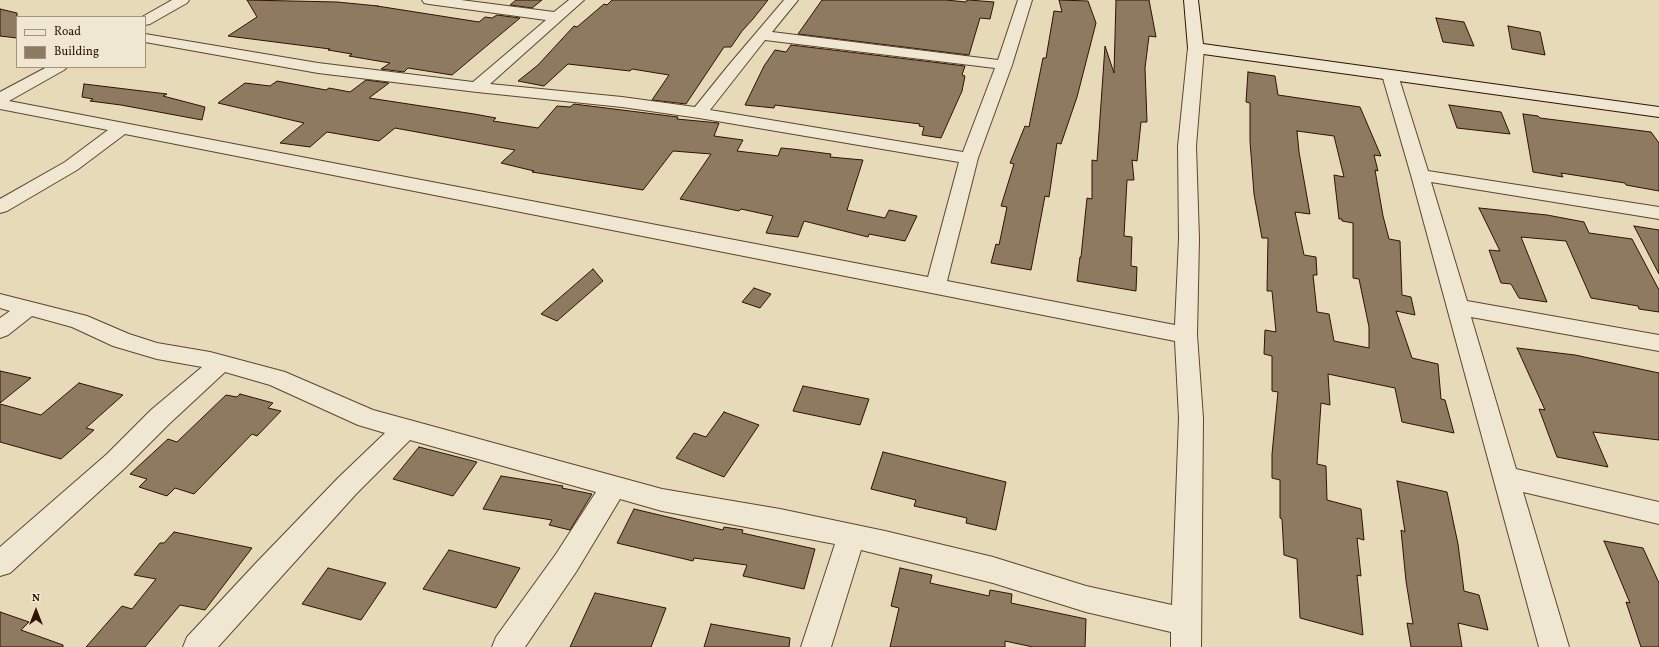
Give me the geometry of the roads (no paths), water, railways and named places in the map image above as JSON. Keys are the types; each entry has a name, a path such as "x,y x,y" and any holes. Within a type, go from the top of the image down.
{"street":[{"path":"146,20 178,0"},
{"path":"429,0 558,17"},
{"path":"477,87 577,0"},
{"path":"699,113 732,69 763,35 791,0"},
{"path":"936,286 969,158 1004,65 1025,0"},
{"path":"1186,647 1191,418 1186,336 1189,239 1187,146 1196,48 1191,0"},
{"path":"763,35 1004,65"},
{"path":"146,38 318,68 477,87 534,92 699,113 969,158"},
{"path":"1196,48 1659,112"},
{"path":"0,99 57,68"},
{"path":"1390,75 1420,175 1554,647"},
{"path":"0,104 1186,336"},
{"path":"0,207 71,166 122,128"},
{"path":"1420,175 1659,213"},
{"path":"0,301 79,321 121,340 157,351 221,363 277,378 367,418 662,500 852,536 993,570 1086,599 1186,622"},
{"path":"1457,307 1659,343"},
{"path":"0,330 28,308"},
{"path":"0,564 116,461 160,418 221,363"},
{"path":"198,647 347,486 406,428"},
{"path":"1505,476 1659,513"},
{"path":"507,647 566,563 614,486"},
{"path":"816,647 852,536"}]}
